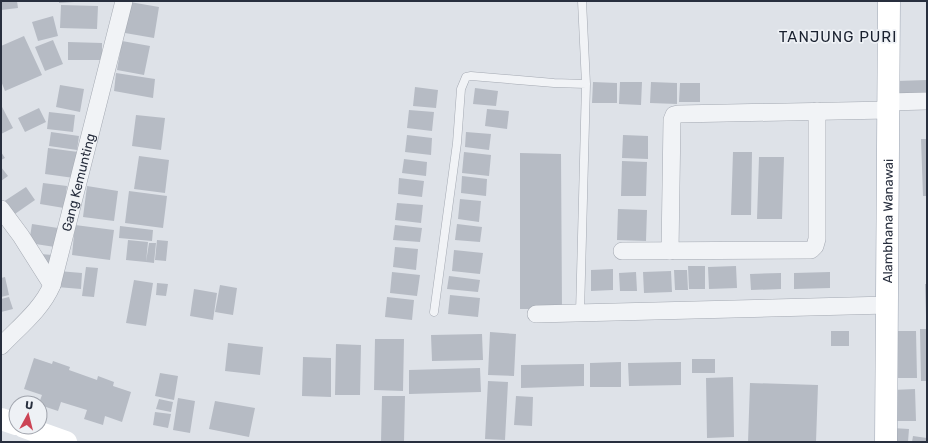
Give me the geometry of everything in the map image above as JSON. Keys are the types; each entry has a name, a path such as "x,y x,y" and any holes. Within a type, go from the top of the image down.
{"main road":[{"name":"Alambhana Wanawai","path":"886,442 889,1"},
{"path":"46,435 66,442"}],"street":[{"name":"Gang Kemunting","path":"1,346 37,309 48,295 52,285 124,1"},
{"path":"670,252 672,120 674,115 817,111 888,106 927,101"},
{"path":"622,251 670,252 811,250 815,246 817,239 817,111"},
{"path":"1,209 21,236 52,285"},
{"path":"536,314 888,305"}],"lane":[{"path":"580,313 586,84 582,1"},
{"path":"434,312 456,143 461,89 466,78 471,76 554,84 586,84"}],"building":[{"path":"1,1 17,1 18,8 1,10"},
{"path":"59,1 74,1 74,2 59,3"},
{"path":"130,2 159,7 154,38 125,33"},
{"path":"61,5 98,6 97,29 60,28"},
{"path":"53,16 58,36 38,41 32,22"},
{"path":"24,36 42,75 5,91 1,81 1,46"},
{"path":"53,40 63,64 45,71 35,47"},
{"path":"122,41 150,46 144,75 117,70"},
{"path":"68,42 102,43 102,60 68,60"},
{"path":"116,73 155,79 153,98 114,91"},
{"path":"927,80 927,96 898,97 897,81"},
{"path":"593,82 617,83 617,103 592,103"},
{"path":"620,82 642,82 641,105 619,104"},
{"path":"651,82 677,83 677,104 650,103"},
{"path":"680,83 700,83 700,102 679,102"},
{"path":"60,85 84,89 80,112 56,107"},
{"path":"415,87 438,90 436,108 413,106"},
{"path":"475,88 498,91 496,106 473,104"},
{"path":"1,105 13,128 1,134"},
{"path":"39,108 46,122 25,132 18,118"},
{"path":"487,109 509,111 507,129 485,126"},
{"path":"409,110 434,112 432,131 407,128"},
{"path":"49,112 75,115 73,132 47,129"},
{"path":"136,115 165,118 161,150 132,146"},
{"path":"51,132 79,136 77,150 49,146"},
{"path":"466,132 491,134 489,150 465,147"},
{"path":"407,135 432,138 431,155 405,152"},
{"path":"623,135 648,136 648,159 622,158"},
{"path":"921,139 927,139 927,196 923,196"},
{"path":"48,148 78,152 74,178 45,174"},
{"path":"1,152 5,158 1,160"},
{"path":"464,152 491,155 489,176 462,173"},
{"path":"733,152 752,152 751,215 731,215"},
{"path":"520,153 561,154 562,309 520,309"},
{"path":"139,156 169,160 165,193 134,189"},
{"path":"759,157 784,157 782,219 757,219"},
{"path":"404,159 427,162 426,176 402,173"},
{"path":"622,161 647,162 646,196 621,196"},
{"path":"1,167 8,176 1,181"},
{"path":"462,176 487,179 486,196 461,193"},
{"path":"399,178 424,181 422,197 398,194"},
{"path":"43,183 67,186 64,208 40,204"},
{"path":"87,186 118,191 114,221 83,217"},
{"path":"26,187 35,200 12,216 3,202"},
{"path":"129,191 167,196 163,228 125,223"},
{"path":"460,199 481,201 479,222 458,219"},
{"path":"397,203 423,205 421,223 395,220"},
{"path":"618,209 647,210 646,241 617,240"},
{"path":"32,224 58,228 55,247 29,243"},
{"path":"457,224 482,227 480,242 455,240"},
{"path":"75,225 114,230 110,260 72,255"},
{"path":"395,225 422,228 420,242 393,240"},
{"path":"120,226 153,230 152,241 119,238"},
{"path":"128,240 148,242 146,262 126,260"},
{"path":"157,240 168,241 166,261 155,260"},
{"path":"149,243 156,243 154,263 146,262"},
{"path":"395,247 418,249 416,270 393,267"},
{"path":"454,250 483,253 480,274 452,271"},
{"path":"41,254 52,255 51,265 40,264"},
{"path":"688,266 705,266 705,289 689,289"},
{"path":"736,266 737,288 709,289 708,267"},
{"path":"86,267 98,268 94,297 82,296"},
{"path":"613,269 613,290 591,291 591,270"},
{"path":"674,270 687,270 688,290 675,290"},
{"path":"58,271 82,273 81,289 57,287"},
{"path":"671,271 672,292 644,293 643,272"},
{"path":"392,272 420,275 417,296 390,293"},
{"path":"636,272 637,291 620,291 619,273"},
{"path":"830,272 830,288 794,289 794,273"},
{"path":"781,273 781,289 751,290 750,274"},
{"path":"449,276 480,280 478,292 447,289"},
{"path":"5,277 9,295 1,297 1,278"},
{"path":"134,280 153,283 146,326 126,323"},
{"path":"157,283 168,284 166,296 156,295"},
{"path":"925,284 927,284 927,315 926,315"},
{"path":"220,285 237,288 233,315 215,312"},
{"path":"194,289 217,293 213,320 190,316"},
{"path":"450,295 480,298 478,317 448,314"},
{"path":"9,297 13,309 1,312 1,299"},
{"path":"387,297 414,300 412,320 385,317"},
{"path":"920,329 927,329 927,381 921,381"},
{"path":"831,331 849,331 849,346 831,346"},
{"path":"896,331 916,331 917,378 896,378"},
{"path":"490,332 516,334 514,376 488,375"},
{"path":"482,334 483,360 432,361 431,335"},
{"path":"375,339 404,339 403,391 374,390"},
{"path":"228,343 263,347 260,375 225,371"},
{"path":"336,344 361,345 360,395 335,395"},
{"path":"303,357 331,358 331,397 302,396"},
{"path":"34,358 52,364 53,361 70,367 69,370 97,380 98,376 114,382 113,386 131,392 122,422 105,416 103,425 84,419 87,410 61,402 58,411 48,408 48,395 42,395 24,389"},
{"path":"692,359 715,359 715,373 692,373"},
{"path":"621,362 621,387 590,387 590,363"},
{"path":"681,362 681,385 629,386 628,363"},
{"path":"584,364 584,386 521,388 521,365"},
{"path":"480,368 481,392 409,394 409,370"},
{"path":"160,373 178,376 174,400 155,396"},
{"path":"733,377 734,437 707,438 706,378"},
{"path":"488,381 508,382 505,440 485,439"},
{"path":"750,383 818,385 816,442 748,442"},
{"path":"915,389 916,421 893,421 892,390"},
{"path":"382,396 405,396 404,442 381,442"},
{"path":"516,396 533,397 532,426 514,425"},
{"path":"178,398 195,401 190,433 173,430"},
{"path":"159,399 173,402 171,412 156,409"},
{"path":"215,401 255,408 249,437 209,429"},
{"path":"155,412 171,414 168,428 153,425"},
{"path":"892,428 909,429 908,442 890,442"},
{"path":"913,436 927,438 927,442 912,442"}],"district":[{"name":"TANJUNG PURI","path":"838,37"}]}
